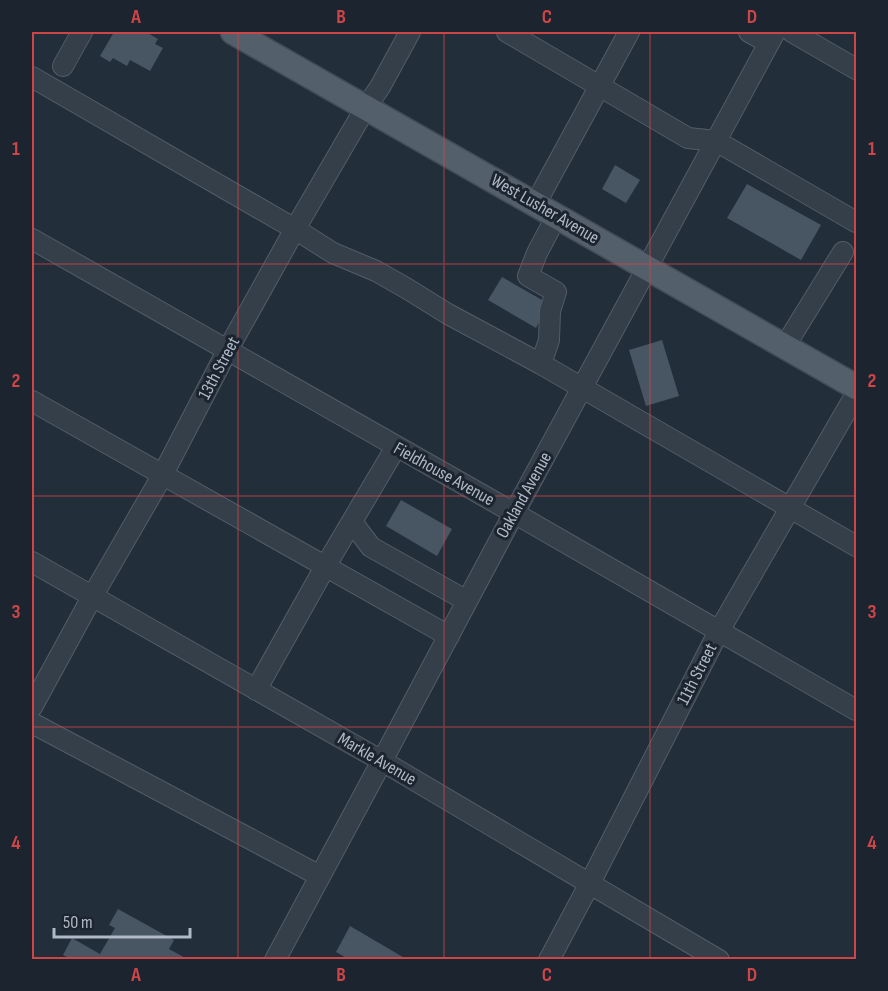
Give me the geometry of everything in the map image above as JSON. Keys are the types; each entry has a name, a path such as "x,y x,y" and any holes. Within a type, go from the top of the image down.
{"main road":[{"name":"West Lusher Avenue","path":"233,32 856,387"}],"street":[{"path":"63,66 82,32"},
{"name":"13th Street","path":"32,707 162,476 227,351 295,229 380,87 410,32"},
{"path":"507,32 688,138 716,141 856,222"},
{"path":"536,203 630,32"},
{"path":"749,32 772,37"},
{"path":"792,32 856,69"},
{"name":"Oakland Avenue","path":"275,960 772,37"},
{"path":"32,77 333,253 376,271 856,546"},
{"path":"541,364 549,340 550,311 556,292 528,276 556,215"},
{"name":"Fieldhouse Avenue","path":"32,239 856,710"},
{"path":"785,346 843,252"},
{"name":"11th Street","path":"549,960 719,631 856,394"},
{"path":"32,401 449,636"},
{"path":"256,690 396,447"},
{"path":"352,522 371,547 467,601"},
{"name":"Markle Avenue","path":"32,562 382,761 719,960"},
{"path":"32,723 320,876"}],"building":[{"path":"114,32 146,32 158,39 155,44 163,48 150,71 130,60 127,66 113,58 110,62 100,56"},
{"path":"615,165 640,180 626,203 602,189"},
{"path":"747,184 821,225 801,260 727,218"},
{"path":"502,277 549,304 536,328 488,300"},
{"path":"662,340 679,396 646,406 629,350"},
{"path":"401,500 452,529 437,556 386,526"},
{"path":"118,909 174,940 169,949 189,960 72,960 63,955 72,938 100,954 115,928 109,925"},
{"path":"350,926 408,960 350,960 336,952"}]}
